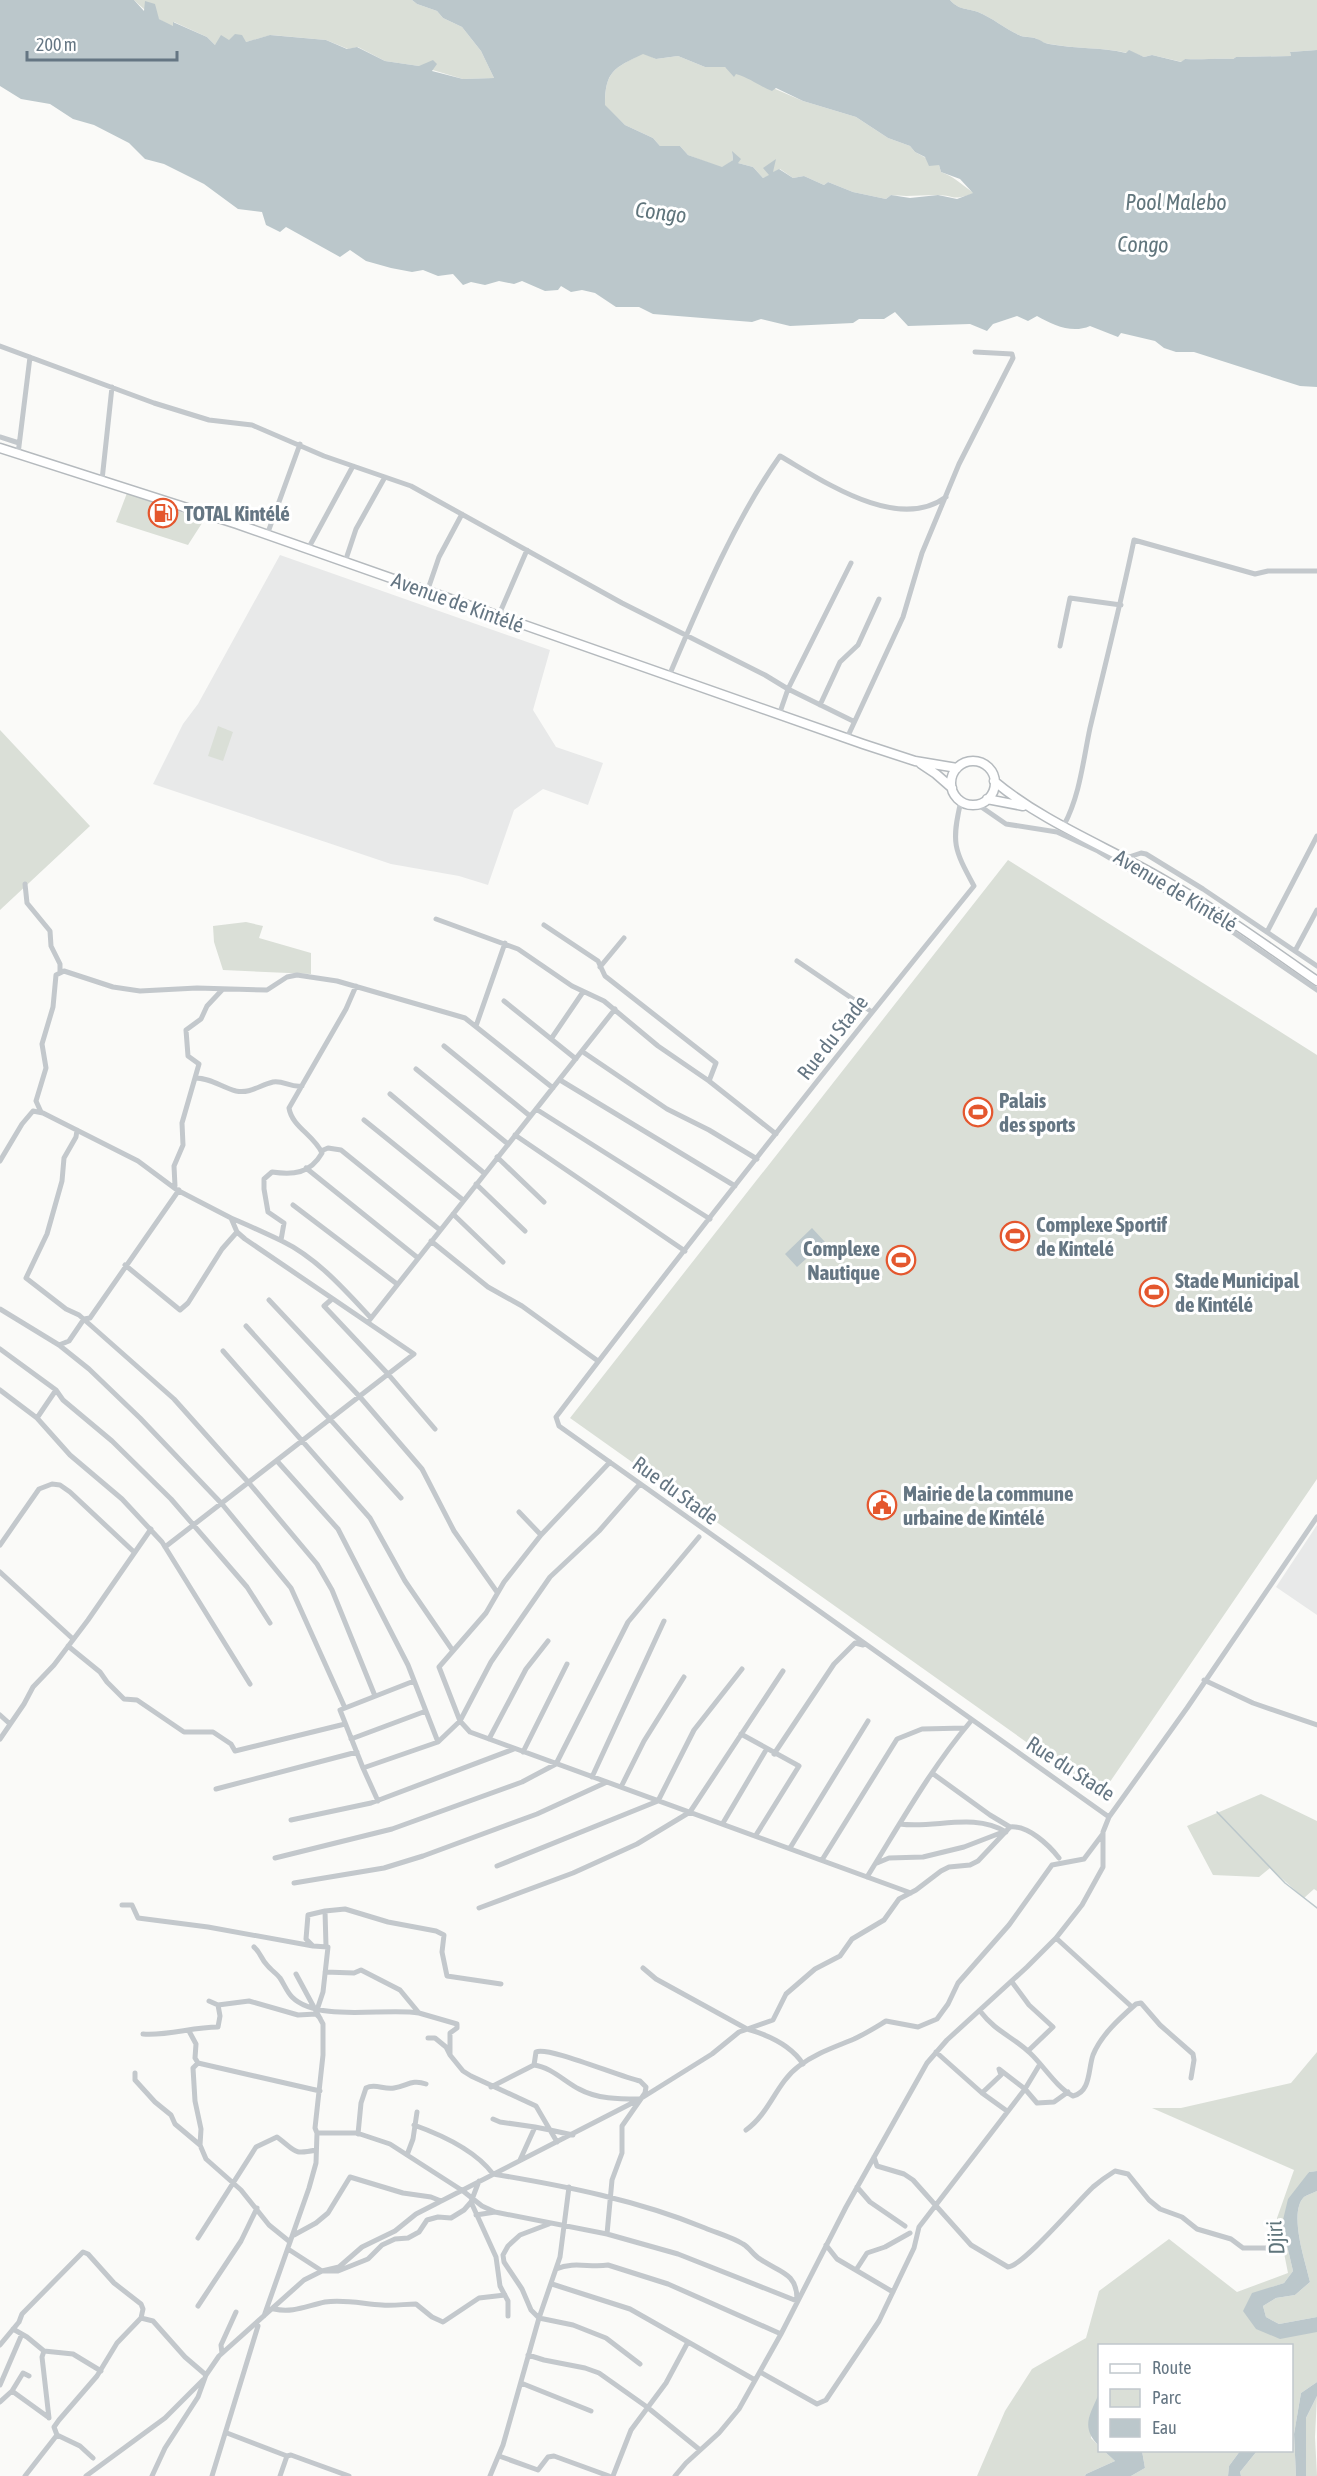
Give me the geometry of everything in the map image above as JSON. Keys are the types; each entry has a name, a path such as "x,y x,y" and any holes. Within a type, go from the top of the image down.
{"main road":[{"name":"Avenue de Kintélé","path":"0,448 308,549 915,761 957,768 964,763 980,762 987,767 994,781 1029,808"},
{"name":"Avenue de Kintélé","path":"915,761 936,774 952,788 961,801"},
{"path":"952,788 953,774 957,768"},
{"path":"961,801 977,804 987,799 994,788 994,781"},
{"name":"Avenue de Kintélé","path":"987,799 1006,801 1029,808 1126,858 1224,917 1317,981"}],"street":[{"path":"0,346 209,420 252,425 353,466 411,486 685,635 853,721"},
{"path":"846,738 903,617 922,553 971,439 1013,358 1012,354 1006,353 975,352"},
{"path":"18,454 30,357"},
{"path":"102,480 111,387"},
{"path":"0,437 19,442"},
{"path":"267,535 300,444"},
{"path":"669,676 685,635 739,526 780,456 852,497 872,505 915,509 946,497"},
{"path":"308,549 353,466"},
{"path":"345,562 356,529 385,477"},
{"path":"427,592 439,558 462,514"},
{"path":"1064,825 1075,804 1102,674 1121,605 1134,540 1255,574 1268,571 1317,570"},
{"path":"501,610 527,550"},
{"path":"779,715 788,689 851,563"},
{"path":"1060,646 1070,598 1121,605"},
{"path":"820,705 840,662 858,645 872,609 879,599"},
{"name":"Rue du Stade","path":"961,801 954,830 954,843 974,886 735,1186 598,1361 555,1420 640,1484 866,1646 1109,1817 1317,1517"},
{"path":"977,804 1006,824 1057,832 1098,851 1218,922 1317,990"},
{"path":"1267,932 1317,836"},
{"path":"1126,858 1141,853 1146,854 1317,966"},
{"path":"25,884 27,903 50,931 51,946 60,964 60,971 55,981 50,1023 42,1044 46,1068 36,1101 40,1112"},
{"path":"1294,951 1317,910"},
{"path":"436,919 505,943 583,992 604,1001 658,1046 776,1134"},
{"path":"544,925 594,958 605,976 716,1064 709,1082"},
{"path":"600,967 624,938"},
{"path":"476,1026 505,943"},
{"path":"797,961 872,1012"},
{"path":"60,971 113,987 140,991 197,988 267,990 286,977 297,975 338,981 465,1018 553,1088"},
{"path":"282,1240 284,1223 268,1212 264,1179 272,1172 290,1175 306,1168 319,1157 321,1151 315,1140 290,1115 289,1108 346,1009 356,986"},
{"path":"177,1189 173,1177 174,1166 183,1145 182,1123 199,1064 188,1056 186,1030 201,1019 207,1006 222,990"},
{"path":"551,1039 583,992"},
{"path":"504,1001 576,1059"},
{"path":"369,1320 615,1009"},
{"path":"444,1046 530,1116"},
{"path":"583,1052 667,1109 709,1130 757,1159"},
{"path":"416,1069 508,1144"},
{"path":"195,1078 207,1078 235,1091 246,1092 275,1082 288,1086 302,1086"},
{"path":"560,1080 735,1186"},
{"path":"288,1086 292,1101"},
{"path":"390,1094 484,1173"},
{"path":"536,1109 710,1219"},
{"path":"0,1161 22,1124 33,1111 40,1112 138,1161 177,1189 231,1218 282,1240 351,1294 369,1320"},
{"path":"364,1119 463,1200"},
{"path":"77,1130 76,1137 64,1158 62,1181 47,1234 26,1278 66,1309 88,1320 174,1399 317,1564 332,1590 375,1696"},
{"path":"515,1135 685,1251"},
{"path":"321,1151 328,1148 341,1150 440,1230"},
{"path":"497,1157 544,1202"},
{"path":"306,1168 418,1258"},
{"path":"476,1184 525,1231"},
{"path":"59,1345 69,1341 88,1320 114,1285 177,1189"},
{"path":"293,1205 398,1284"},
{"path":"453,1214 503,1262"},
{"path":"165,1547 414,1354 369,1320 332,1299 237,1232 231,1218"},
{"path":"125,1265 180,1310 188,1303 222,1249 237,1232"},
{"path":"431,1241 488,1287 522,1306 598,1361"},
{"path":"332,1299 324,1306 388,1374 435,1429"},
{"path":"269,1300 360,1397 422,1469 454,1531 497,1592"},
{"path":"0,1309 59,1345 133,1411 222,1504 291,1588 345,1708"},
{"path":"246,1326 401,1498"},
{"path":"0,1349 56,1390 63,1400 112,1442 171,1499 247,1587 270,1623"},
{"path":"223,1351 370,1518 405,1581 453,1651"},
{"path":"0,1390 38,1418 70,1455 122,1499 150,1529 165,1547 250,1684"},
{"path":"38,1418 56,1390"},
{"path":"278,1461 338,1529 414,1681 438,1742"},
{"path":"610,1462 541,1535 497,1592 486,1613 439,1667 460,1721 470,1732 514,1749 911,1893"},
{"path":"0,1545 39,1489 52,1484 60,1485 70,1492 134,1552"},
{"path":"363,1768 438,1742 460,1721 491,1662 544,1585 599,1531 640,1484"},
{"path":"519,1512 541,1535"},
{"path":"0,1739 33,1687 68,1646 150,1529"},
{"path":"275,1857 392,1829 522,1782 556,1764 628,1622 699,1537"},
{"path":"0,1572 73,1639"},
{"path":"592,1777 664,1621"},
{"path":"489,1739 526,1669 548,1641"},
{"path":"774,1754 834,1664 855,1643 866,1646"},
{"path":"68,1646 100,1672 124,1699 137,1700 184,1732 213,1732 231,1744 235,1751 345,1724"},
{"path":"523,1752 567,1664"},
{"path":"497,1866 658,1801 694,1730 742,1669"},
{"path":"480,1908 573,1873 637,1844 690,1812 783,1671"},
{"path":"621,1787 644,1741 684,1677"},
{"path":"1204,1680 1253,1703 1317,1725"},
{"path":"378,1801 340,1710 414,1681"},
{"path":"351,1739 426,1711"},
{"path":"0,1715 10,1724"},
{"path":"790,1848 868,1721"},
{"path":"867,1877 932,1773 971,1721"},
{"path":"822,1860 897,1739 922,1729 965,1728"},
{"path":"741,1734 799,1767 756,1835"},
{"path":"291,1820 378,1801 514,1749"},
{"path":"723,1823 766,1750"},
{"path":"216,1789 357,1752"},
{"path":"932,1773 1007,1830"},
{"path":"294,1883 384,1868 423,1856 537,1814 606,1782"},
{"path":"675,2476 730,2422 781,2334 826,2245 920,2073 936,2052 1056,1938 1082,1905 1102,1867 1103,1834 1109,1817"},
{"path":"900,1824 915,1826 964,1821 1007,1830"},
{"path":"875,1864 889,1858 923,1857 963,1847 1018,1827 1043,1842 1059,1858"},
{"path":"87,2476 95,2474 165,2418 205,2377 222,2354 304,2280 339,2266 362,2247 395,2231 416,2214 640,2099 712,2054 739,2032 773,2020 786,1994 815,1969 840,1956 852,1939 884,1920 899,1899 941,1871 970,1866 978,1861 1007,1830"},
{"path":"746,2130 760,2118 782,2084 803,2064 886,2021 918,2027 937,2019 948,2004 957,1983 1010,1925 1052,1865 1084,1859 1103,1834"},
{"path":"122,1905 132,1905 138,1918 208,1927 313,1946 326,1946"},
{"path":"313,1946 305,1936 308,1915 345,1909 388,1922 436,1930 444,1935 442,1952 447,1976 501,1984"},
{"path":"317,2010 323,1992 328,1960 325,1911"},
{"path":"1056,1938 1132,2007"},
{"path":"254,1947 262,1954 266,1964 281,1979 292,1997 317,2010 371,2013 404,2010 457,2024 457,2028 450,2033 450,2055"},
{"path":"643,1968 656,1979 747,2029 761,2033 786,2047 797,2055 803,2064"},
{"path":"325,1972 354,1973 361,1970 400,1990 419,2013"},
{"path":"264,2317 315,2165 317,2133 315,2128 324,2034 317,2010 296,1974"},
{"path":"1012,1982 1029,2005 1053,2027 1028,2051"},
{"path":"209,2001 218,2005 249,2001 298,2016 316,2014 321,2019"},
{"path":"980,2011 994,2027 1028,2051 1068,2092 1076,2095 1085,2088 1092,2057 1101,2042 1132,2007 1141,2002 1160,2025 1193,2054 1191,2078"},
{"path":"143,2034 163,2036 169,2032 218,2027 218,2005"},
{"path":"189,2031 196,2044 198,2063 194,2068 195,2101 201,2129 200,2145"},
{"path":"429,2038 435,2038 446,2047 463,2071 491,2087 536,2106 557,2142"},
{"path":"534,2065 536,2052 551,2051 588,2066 640,2081 646,2087 622,2126 621,2153 613,2177 607,2234"},
{"path":"936,2052 982,2093 1007,2111"},
{"path":"198,2063 320,2091"},
{"path":"760,2372 817,2404 822,2403 875,2327 914,2248 919,2227 1025,2089 1040,2064"},
{"path":"491,2087 534,2065 548,2070 585,2092 610,2099 640,2099"},
{"path":"982,2093 1001,2075 999,2068 1038,2103 1054,2102 1068,2092"},
{"path":"135,2073 135,2080 200,2145 206,2158 258,2208 269,2226 291,2239"},
{"path":"358,2134 363,2094 366,2088 372,2086 393,2088 413,2081 426,2084"},
{"path":"407,2155 414,2139 417,2112"},
{"path":"493,2119 573,2135"},
{"path":"414,2125 437,2134 464,2150 493,2174 568,2187 612,2198 680,2218 742,2243 760,2259 792,2279 797,2288 797,2301"},
{"path":"520,2160 536,2127"},
{"path":"317,2133 358,2134 390,2144 463,2191 471,2200 495,2212 607,2234 691,2259 797,2301"},
{"path":"317,2143 325,2133"},
{"path":"198,2238 232,2182 256,2147 264,2141 278,2137 300,2154 316,2150"},
{"path":"874,2157 877,2166 909,2177 971,2245 1001,2264 1013,2266 1028,2254 1094,2186 1121,2170 1128,2174 1152,2203 1160,2209 1182,2217 1197,2229 1231,2239 1243,2248 1270,2248"},
{"path":"291,2239 328,2213 350,2177 403,2193 431,2197 441,2201"},
{"path":"288,2249 322,2271 338,2271 368,2259 382,2245 395,2239 408,2238 418,2232 427,2220 438,2217 451,2218 464,2210 479,2181"},
{"path":"490,2476 521,2384 538,2318 552,2284 564,2226 568,2187"},
{"path":"857,2187 870,2202 905,2226"},
{"path":"471,2200 496,2257 500,2286 508,2301 508,2316"},
{"path":"198,2306 235,2250 258,2208"},
{"path":"476,2215 495,2212"},
{"path":"554,2224 520,2235 508,2246 502,2259 522,2289 531,2310 538,2318 573,2325 599,2334 640,2364"},
{"path":"856,2270 867,2253 885,2247 910,2233"},
{"path":"826,2245 837,2259 893,2292"},
{"path":"0,2345 13,2330 22,2314 79,2254 88,2254 114,2283 141,2304 143,2309 141,2318 117,2343 101,2370 54,2427"},
{"path":"556,2269 580,2264 608,2265 694,2295 781,2334"},
{"path":"552,2284 630,2309 755,2380"},
{"path":"274,2309 285,2311 303,2309 325,2302 386,2306 416,2304 432,2318 442,2322 479,2298 505,2295"},
{"path":"222,2354 221,2345 236,2312"},
{"path":"141,2318 153,2321 205,2377"},
{"path":"212,2476 259,2323"},
{"path":"13,2330 44,2351 73,2354 101,2370"},
{"path":"0,2385 22,2334"},
{"path":"613,2476 628,2436 666,2383 688,2342"},
{"path":"44,2351 42,2357 49,2418 57,2435 80,2446 93,2458"},
{"path":"528,2355 592,2370 647,2407 700,2450"},
{"path":"0,2402 12,2391 20,2375 23,2373 29,2376"},
{"path":"152,2476 165,2448 198,2397 205,2377"},
{"path":"521,2384 591,2411"},
{"path":"12,2391 49,2418"},
{"path":"227,2433 349,2476"},
{"path":"25,2476 57,2435"},
{"path":"280,2476 287,2456"},
{"path":"498,2456 535,2470 541,2469 548,2457 554,2456 609,2476"}],"shaded area":[{"path":"280,555 550,650 533,710 556,747 603,763 588,805 543,789 514,810 488,885 459,876 391,864 153,784 183,724 198,704"},
{"path":"1317,1525 1317,1615 1276,1587"}],"green space":[{"path":"134,0 412,0 437,11 443,18 462,27 481,51 494,78 463,79 419,66 385,61 358,47 348,49 326,40 271,35 246,42 229,40 215,45 207,37 174,22 173,27 148,12"},
{"path":"950,0 1317,0 1317,50 1290,52 1291,56 1185,59 1182,62 1152,55 1144,57 1129,51 1127,53 1060,46 1019,35 983,14 960,7"},
{"path":"643,53 656,59 678,56 705,67 725,67 803,101 856,117 888,138 910,146 915,152 939,165 941,172 974,193 957,198 942,195 891,195 886,199 853,192 828,182 824,185 804,176 793,178 780,169 772,173 775,160 769,176 763,178 753,167 738,163 732,152 733,160 722,168 688,155 680,146 660,146 653,138 625,125 605,106 607,85 613,72"},
{"path":"127,493 204,520 188,545 116,522"},
{"path":"218,726 233,732 223,761 208,756"},
{"path":"0,730 90,826 0,910"},
{"name":"Complexe Sportif de Kintelé","path":"1008,860 1317,1055 1317,1479 1101,1795 570,1418"},
{"path":"246,922 263,926 259,938 311,953 311,974 223,970 214,942 213,926"},
{"path":"1261,1794 1317,1821 1317,1891 1314,1889 1304,1898 1270,1868 1259,1877 1213,1875 1187,1826"},
{"path":"1317,2052 1317,2171 1309,2172 1282,2224 1293,2271 1284,2283 1252,2294 1256,2329 1317,2332 1317,2382 1301,2393 1294,2434 1296,2476 1241,2476 1240,2472 1256,2452 1293,2452 1293,2344 1098,2344 1098,2401 1091,2438 1098,2445 1098,2452 1105,2452 1115,2461 1085,2476 977,2476 1005,2411 1032,2369 1086,2338 1099,2291 1169,2239 1237,2292 1288,2273 1277,2218 1294,2170 1152,2108 1181,2108 1291,2083"},
{"path":"1317,2191 1317,2317 1279,2324 1266,2317 1263,2306 1276,2298 1295,2295 1310,2282 1300,2238 1298,2214 1304,2197"},
{"path":"1317,2396 1315,2437 1317,2476 1306,2476 1306,2418"},
{"path":"1142,2452 1239,2452 1229,2466 1228,2476 1131,2476 1145,2468"}],"water":[{"name":"Pool Malebo","path":"0,0 134,0 144,11 145,1 155,4 159,19 173,26 173,22 207,37 215,45 221,35 229,40 235,34 242,35 246,42 270,35 326,40 347,49 357,47 385,61 419,66 433,60 437,64 432,71 463,79 494,78 481,51 462,27 443,18 437,11 412,0 950,0 960,7 983,14 1021,36 1059,46 1126,53 1129,50 1144,57 1152,55 1181,62 1185,59 1291,56 1290,52 1317,50 1317,387 1300,386 1194,352 1176,352 1164,348 1155,341 1121,333 1118,337 1090,326 1070,329 1037,316 1028,321 1017,316 993,324 987,331 970,324 908,326 895,312 884,319 859,319 853,323 790,326 761,319 752,322 653,314 639,307 616,307 595,293 582,290 571,292 561,286 558,290 545,291 522,281 514,284 499,281 485,285 471,282 463,285 453,274 438,276 423,270 412,272 391,268 366,261 350,250 340,257 286,227 280,232 266,225 262,212 238,209 204,184 164,164 145,159 129,143 94,125 73,119 50,104 21,99 0,86","holes":["643,54 656,59 678,56 705,67 725,67 734,77 736,74 772,91 776,88 803,101 856,117 888,138 910,146 915,152 925,157 929,166 939,165 941,172 960,179 973,193 957,199 938,195 910,198 891,195 886,199 853,192 828,182 824,185 804,176 793,178 779,169 773,172 776,159 763,168 769,175 763,178 753,167 738,163 741,159 732,151 733,160 722,167 688,155 680,146 660,146 653,138 625,125 605,105 609,78 618,67"]},
{"path":"812,1228 825,1242 797,1267 785,1254"},
{"path":"1317,2171 1317,2191 1304,2197 1298,2214 1300,2238 1310,2282 1295,2295 1276,2298 1263,2306 1266,2317 1279,2324 1317,2317 1317,2332 1280,2339 1256,2329 1243,2311 1252,2293 1284,2283 1293,2271 1282,2224 1288,2199 1309,2172"},
{"path":"1317,2382 1317,2396 1306,2418 1306,2476 1296,2476 1294,2434 1301,2393"},
{"path":"1098,2396 1098,2445 1088,2428"},
{"path":"1105,2452 1142,2452 1145,2468 1131,2476 1085,2476 1086,2474 1115,2461"},
{"path":"1239,2452 1256,2452 1240,2472 1241,2476 1228,2476 1229,2466"}],"waterway":[{"path":"1217,1812 1285,1883 1317,1908"}],"place":[{"name":"TOTAL Kintélé","path":"163,513"},
{"name":"Palais des sports","path":"978,1112"},
{"name":"Complexe Sportif de Kintelé","path":"1015,1236"},
{"name":"Complexe Nautique","path":"901,1260"},
{"name":"Stade Municipal de Kintélé","path":"1154,1292"},
{"name":"Mairie de la commune urbaine de Kintélé","path":"882,1505"}],"water label":[{"name":"Congo","path":"661,212"},
{"name":"Congo","path":"1143,244"},
{"name":"Djiri","path":"1275,2238"}]}
